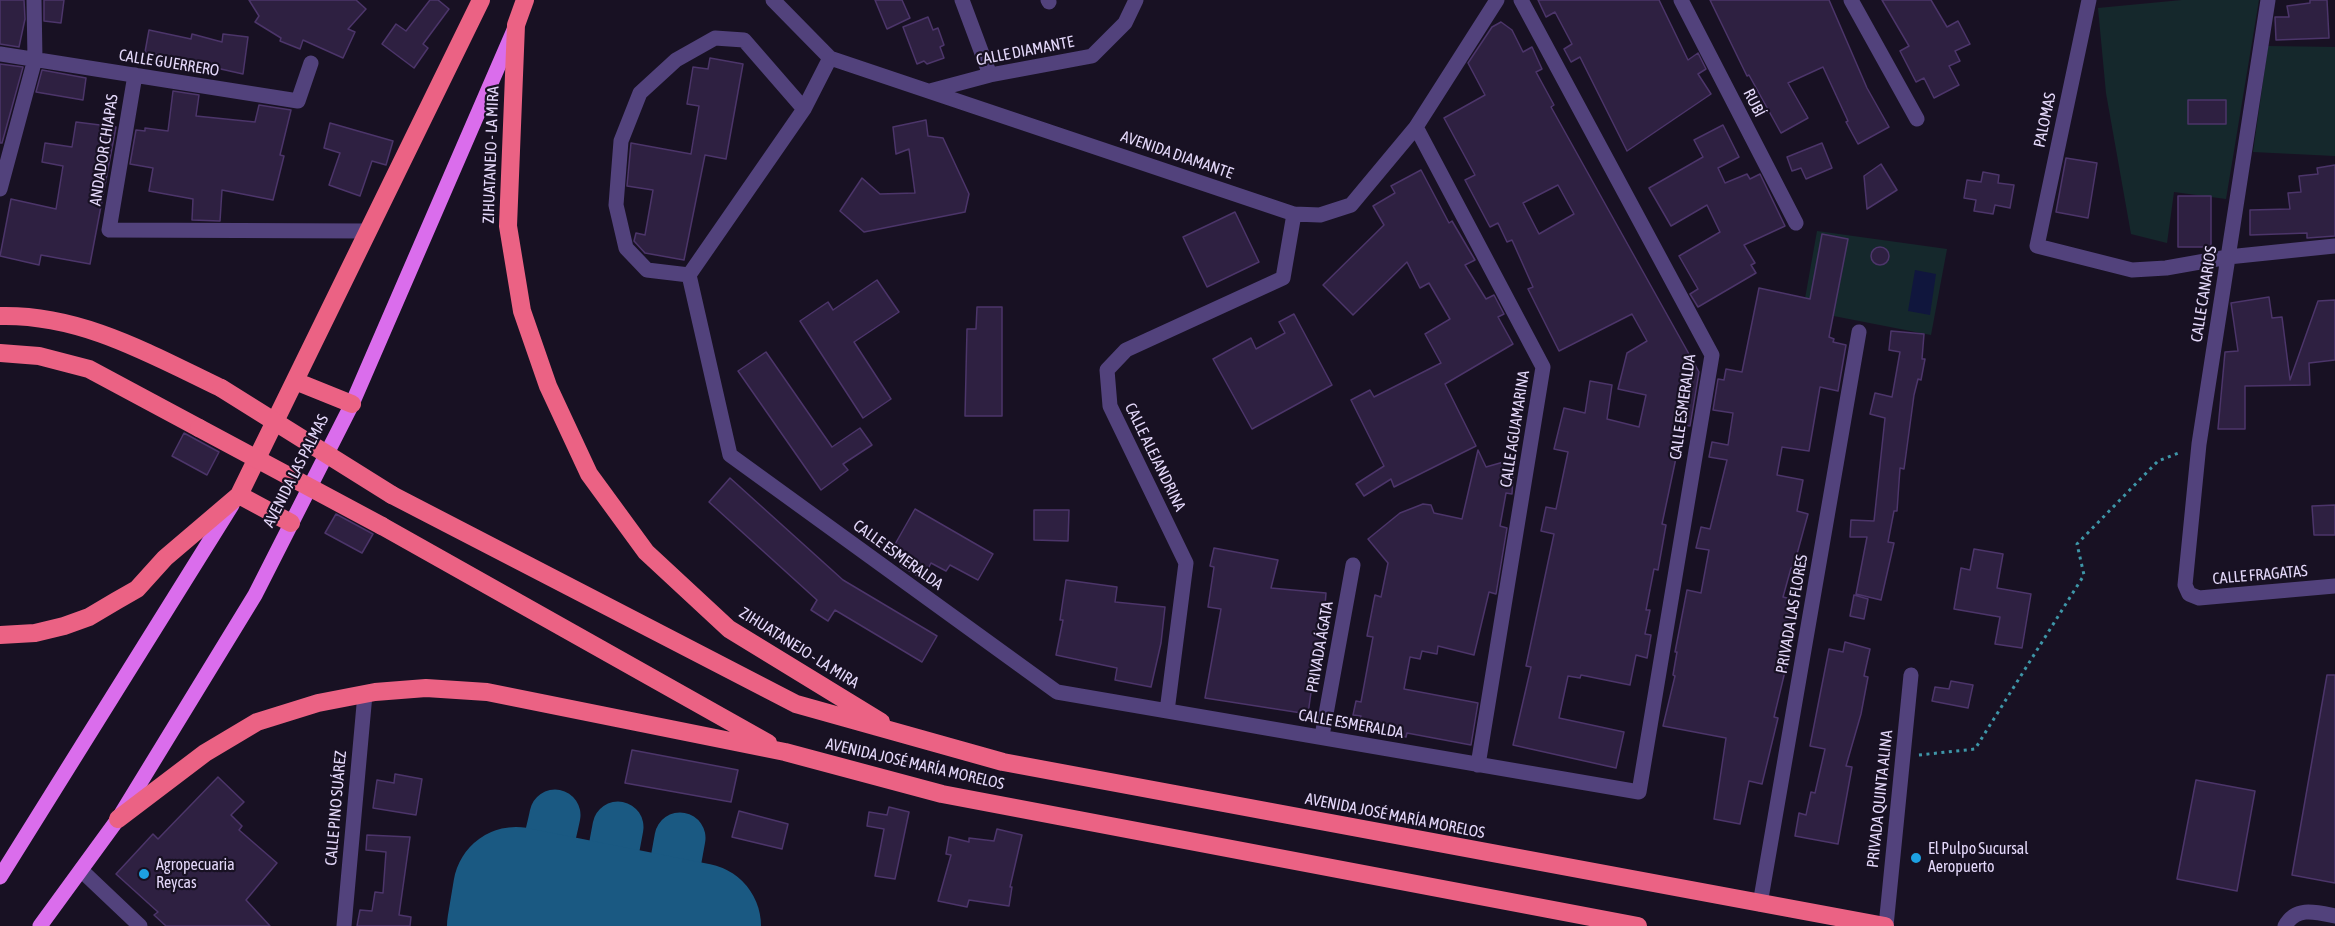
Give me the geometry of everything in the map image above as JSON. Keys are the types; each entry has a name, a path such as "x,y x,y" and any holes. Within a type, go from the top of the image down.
{"highway":[{"path":"0,635 34,633 64,626 89,616 137,589 165,558 239,495 481,0"},
{"name":"AVENIDA LAS PALMAS","path":"516,25 525,0"},
{"name":"ZIHUATANEJO - LA MIRA","path":"516,25 508,226 511,247 522,311 548,386 589,474 646,552 729,628 901,734"},
{"name":"AVENIDA JOSÉ MARÍA MORELOS","path":"0,316 42,318 106,333 221,388 392,495 796,704 1003,762 1885,926"},
{"path":"0,353 39,356 89,369 382,526 785,752"},
{"path":"295,381 352,404"},
{"path":"239,495 291,523"},
{"path":"118,819 205,753 257,722 318,703 365,694 426,688 487,692 785,752"},
{"name":"AVENIDA JOSÉ MARÍA MORELOS","path":"785,752 942,794 1638,926"}],"main road":[{"name":"AVENIDA LAS PALMAS","path":"40,926 118,819 255,595 352,404 516,25"},
{"path":"0,877 239,495"}],"street":[{"path":"0,189 2,168 35,59 34,0"},
{"name":"AVENIDA DIAMANTE","path":"773,0 830,58 1294,214 1320,215 1351,205 1416,127 1497,0"},
{"path":"962,0 990,75"},
{"name":"CALLE DIAMANTE","path":"930,91 990,75 1092,56 1125,23 1136,0"},
{"name":"CALLE ESMERALDA","path":"689,275 729,455 1057,692 1639,792 1712,355 1521,0"},
{"name":"RUBÍ","path":"1681,0 1796,223"},
{"path":"1851,0 1917,119"},
{"name":"PALOMAS","path":"2088,0 2037,246 2132,270 2166,268 2228,257"},
{"name":"CALLE CANARIOS","path":"2189,594 2185,585 2199,444 2268,0"},
{"path":"804,109 744,40 715,38 676,60 640,93 621,141 616,205 626,248 647,270 689,275 804,109 830,58"},
{"name":"CALLE GUERRERO","path":"0,54 298,101 311,63"},
{"name":"ANDADOR CHIAPAS","path":"135,75 110,230 368,231"},
{"name":"CALLE AGUAMARINA","path":"1416,127 1543,367 1478,765"},
{"name":"CALLE ALEJANDRINA","path":"1167,711 1186,563 1110,406 1107,370 1126,350 1283,278 1294,214"},
{"path":"2228,257 2335,246"},
{"name":"PRIVADA LAS FLORES","path":"1760,904 1859,332"},
{"name":"PRIVADA ÁGATA","path":"1322,736 1353,565"},
{"name":"CALLE FRAGATAS","path":"2189,594 2199,598 2335,586"},
{"name":"PRIVADA QUINTA ALINA","path":"1885,926 1911,675"},
{"name":"CALLE PINO SUÁREZ","path":"344,926 365,694"},
{"path":"81,870 140,926"},
{"path":"2285,926 2289,918 2299,913 2310,911 2335,916"}],"path":[{"path":"1902,757 1975,749 2084,575 2077,544 2158,461 2199,444"}],"green space":[{"path":"2182,0 2259,0 2226,199 2174,192 2167,243 2131,234 2106,93 2098,8"},
{"path":"2268,46 2335,47 2335,156 2253,152"},
{"path":"1817,231 1947,249 1931,335 1803,310"}],"shaded area":[{"path":"1915,270 1936,274 1930,315 1908,311"}],"building":[{"path":"0,0 24,0 25,19 19,47 0,44"},
{"path":"44,0 64,0 61,23 44,21"},
{"path":"249,0 356,0 366,9 348,29 355,32 343,58 303,40 300,49 280,41 281,38 255,22 259,16"},
{"path":"430,0 438,0 449,9 423,44 428,48 414,68 382,44 396,24 406,31"},
{"path":"875,0 902,0 910,18 887,29"},
{"path":"1538,0 1659,0 1688,60 1698,53 1706,69 1698,74 1711,94 1627,151 1580,57 1571,62 1564,49 1572,44 1555,12 1546,17"},
{"path":"1710,0 1829,0 1867,88 1889,127 1858,144 1846,122 1848,121 1823,67 1788,83 1808,118 1781,133 1749,75 1747,76"},
{"path":"1882,0 1931,0 1947,27 1958,21 1970,44 1955,51 1960,61 1949,66 1959,85 1934,98 1924,78 1916,82 1900,51 1909,46"},
{"path":"2310,0 2327,0 2329,38 2276,40 2275,17 2289,17 2287,6 2310,3"},
{"path":"928,17 933,30 938,28 944,45 940,47 944,58 927,64 924,61 917,64 903,27"},
{"path":"1501,22 1512,30 1523,52 1532,47 1542,69 1536,72 1554,105 1551,107 1699,372 1690,426 1683,425 1662,524 1666,525 1658,570 1654,569 1646,610 1650,610 1645,634 1651,635 1647,658 1636,655 1630,685 1581,675 1580,678 1568,676 1559,718 1624,732 1616,768 1513,745 1531,667 1526,666 1554,534 1541,531 1546,507 1556,509 1568,452 1554,449 1564,408 1585,413 1590,381 1612,385 1607,419 1639,427 1646,395 1618,389 1627,353 1647,341 1632,314 1559,351 1528,289 1533,287 1512,240 1507,242 1498,223 1490,227 1465,180 1475,175 1444,118 1485,95 1468,63 1492,27","holes":["1558,185 1574,214 1539,234 1523,203"]},
{"path":"149,30 191,39 192,34 222,42 223,34 248,37 243,74 145,52"},
{"path":"710,58 743,64 726,159 705,155 684,260 645,253 634,241 636,233 645,235 653,190 627,186 631,143 691,154 699,106 687,104 693,67 708,69"},
{"path":"0,64 23,67 2,143 0,143"},
{"path":"42,70 86,78 83,100 36,92"},
{"path":"173,91 199,95 196,116 255,122 259,105 291,110 280,155 284,156 273,200 222,190 220,221 192,220 193,199 149,191 153,168 130,164 136,130 145,131 145,128 168,131"},
{"path":"2188,100 2226,100 2226,124 2188,124"},
{"path":"926,120 928,136 943,138 969,194 965,212 864,232 840,211 862,178 880,194 915,193 909,149 896,154 893,127"},
{"path":"76,122 116,127 90,264 41,255 39,265 0,256 11,199 56,209 63,166 42,162 45,143 72,147"},
{"path":"330,123 393,141 386,165 372,161 360,196 329,185 340,153 324,148"},
{"path":"1723,125 1739,157 1718,168 1725,183 1747,174 1750,179 1760,174 1785,226 1744,245 1755,263 1751,265 1756,273 1698,307 1690,294 1698,289 1679,256 1720,232 1707,205 1671,226 1649,188 1703,157 1694,140"},
{"path":"1822,143 1832,168 1806,179 1801,168 1792,171 1787,157"},
{"path":"2066,158 2097,163 2088,218 2056,212"},
{"path":"1881,164 1897,190 1867,209 1864,176"},
{"path":"2335,165 2335,236 2307,238 2307,233 2250,235 2250,210 2290,209 2288,193 2301,192 2299,176 2318,174 2317,168"},
{"path":"1421,170 1449,223 1452,221 1475,260 1465,265 1486,299 1494,295 1504,314 1498,317 1513,344 1445,384 1476,446 1394,487 1391,479 1364,496 1356,484 1384,466 1351,400 1370,390 1374,397 1441,363 1425,334 1450,319 1429,283 1420,288 1407,262 1353,315 1323,285 1384,225 1373,206 1395,193 1391,186"},
{"path":"1983,172 1999,175 1998,183 2014,185 2010,208 1995,205 1993,214 1974,211 1976,200 1964,198 1967,180 1981,182"},
{"path":"2178,196 2211,196 2211,247 2178,247"},
{"path":"1235,212 1259,262 1207,287 1183,237"},
{"path":"1822,234 1848,239 1829,337 1834,339 1833,342 1846,345 1838,391 1820,387 1809,451 1782,447 1777,475 1803,480 1797,511 1808,514 1797,554 1804,556 1800,570 1791,568 1783,597 1795,600 1783,662 1787,663 1774,717 1778,718 1762,784 1749,781 1740,824 1714,819 1726,738 1663,726 1675,676 1673,675 1677,652 1675,652 1687,590 1701,593 1709,550 1696,548 1701,527 1710,529 1727,460 1709,457 1712,442 1728,445 1733,413 1713,410 1718,379 1724,380 1726,369 1742,372 1759,288 1810,299"},
{"path":"1880,247 1886,250 1889,256 1886,262 1880,265 1874,262 1871,256 1874,250"},
{"path":"877,280 899,312 854,342 891,399 863,418 800,321 828,302 833,310"},
{"path":"2269,297 2272,318 2282,317 2290,380 2318,301 2335,300 2335,360 2309,363 2310,385 2245,386 2245,429 2218,429 2225,352 2238,351 2231,303"},
{"path":"977,307 1002,307 1002,416 965,416 967,329 976,329"},
{"path":"1294,314 1332,385 1252,429 1213,359 1251,338 1256,349 1285,333 1279,322"},
{"path":"1891,331 1924,334 1922,359 1925,359 1921,380 1918,379 1914,395 1904,469 1900,468 1897,511 1894,511 1888,542 1894,543 1881,600 1856,594 1867,537 1850,537 1851,520 1874,521 1885,418 1870,414 1875,393 1892,397 1900,352 1889,350"},
{"path":"766,352 832,447 860,428 872,445 843,464 848,470 821,490 738,371"},
{"path":"184,433 219,452 207,475 172,456"},
{"path":"1478,450 1486,467 1514,459 1512,494 1506,493 1500,526 1507,528 1496,594 1489,592 1474,655 1438,646 1437,654 1422,651 1420,659 1410,657 1404,689 1478,703 1471,745 1407,733 1406,737 1358,726 1361,716 1353,715 1356,701 1361,702 1373,637 1367,636 1375,595 1381,597 1388,563 1368,539 1400,513 1423,504 1431,505 1434,513 1462,519"},
{"path":"730,478 843,580 937,636 922,662 835,610 828,621 811,610 817,600 709,502"},
{"path":"2335,505 2335,535 2314,535 2312,506"},
{"path":"915,509 993,554 978,580 950,565 946,571 931,563 923,579 901,566 908,554 894,546"},
{"path":"1034,510 1069,510 1068,541 1034,540"},
{"path":"336,514 373,534 362,553 325,533"},
{"path":"1214,548 1278,560 1271,588 1326,593 1322,643 1316,678 1313,678 1308,714 1205,698 1221,609 1208,607 1214,567 1210,566"},
{"path":"1974,549 2003,554 1997,588 2031,594 2022,648 1995,644 2000,617 1954,609 1961,568 1970,570"},
{"path":"1066,580 1117,587 1115,602 1165,607 1161,643 1151,687 1115,680 1117,668 1056,655 1063,620 1060,620"},
{"path":"1854,595 1868,599 1864,619 1850,616"},
{"path":"1845,642 1870,649 1864,676 1868,677 1861,714 1846,766 1852,767 1838,844 1795,836 1799,813 1806,815 1811,792 1815,793 1825,749 1810,746 1829,649 1843,652"},
{"path":"2327,675 2335,675 2335,883 2292,875"},
{"path":"1951,681 1973,685 1968,708 1932,701 1935,687 1949,689"},
{"path":"632,750 738,770 731,802 625,783"},
{"path":"395,774 422,779 416,815 373,808 377,780 394,783"},
{"path":"218,777 244,802 231,815 242,826 239,830 277,863 246,900 270,926 166,926 154,915 158,912 116,874 153,834 158,839"},
{"path":"2196,780 2255,791 2237,891 2177,879"},
{"path":"889,807 909,812 895,879 875,876 884,829 867,826 869,812 887,815"},
{"path":"739,811 788,824 782,849 732,837"},
{"path":"997,829 1022,835 1010,887 1012,887 1009,906 969,900 967,907 938,901 951,855 946,854 949,837 969,842 969,838 994,841"},
{"path":"367,835 410,837 399,915 411,917 410,926 357,926 360,910 372,911 375,892 383,893 386,852 366,850"}],"taxiway":[{"path":"547,926 542,916 541,889 555,815"},
{"path":"604,926 603,907 618,827"},
{"path":"664,926 680,838"}],"runway":[{"path":"510,926 516,890 698,926"}],"place":[{"name":"El Pulpo Sucursal Aeropuerto","path":"1916,858"},
{"name":"Agropecuaria Reycas","path":"144,874"}]}
